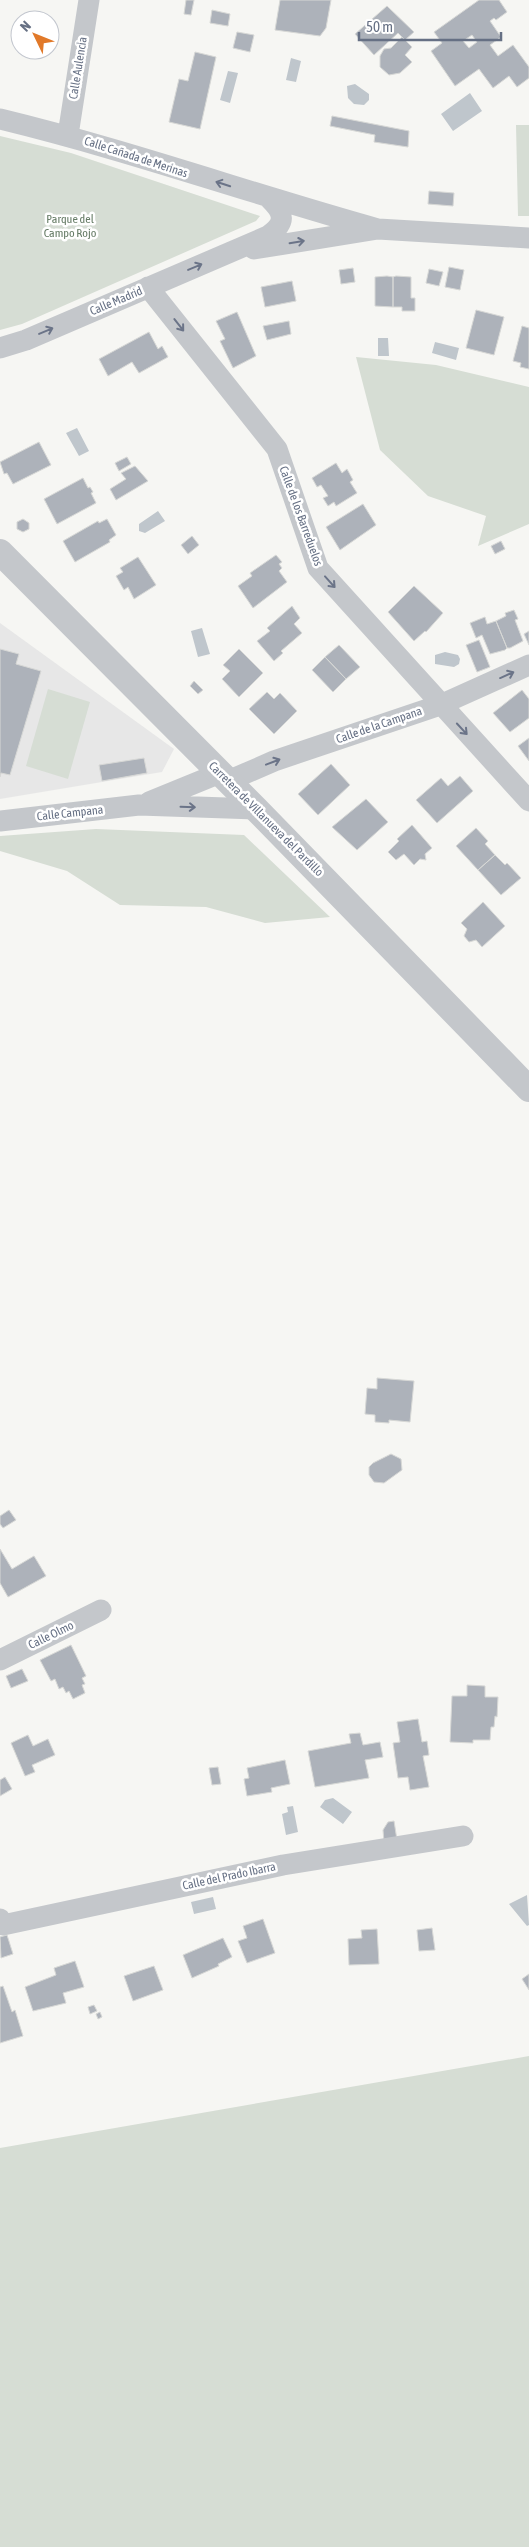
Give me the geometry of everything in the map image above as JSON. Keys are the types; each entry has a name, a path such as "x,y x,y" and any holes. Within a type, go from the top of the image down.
{"street":[{"name":"Calle Aulencia","path":"68,135 89,0"},
{"name":"Calle Cañada de Merinas","path":"0,119 68,135 270,199 378,229"},
{"name":"Calle Madrid","path":"0,348 26,340 231,252 276,230 281,224 281,213 270,199"},
{"name":"Calle Madrid","path":"231,252 378,229"},
{"path":"378,229 529,238"},
{"name":"Calle de los Barreduelos","path":"148,287 277,449 318,568 440,705 529,801"},
{"name":"Carretera de Villanueva del Pardillo","path":"0,552 256,809 529,1089"},
{"name":"Calle de la Campana","path":"139,805 440,705 529,665"},
{"path":"139,805 256,809"},
{"name":"Calle Campana","path":"0,820 139,805"},
{"name":"Calle Olmo","path":"0,1660 102,1610"},
{"name":"Calle del Prado Ibarra","path":"0,1919 3,1925 283,1865 463,1836"}],"shaded area":[{"path":"291,58 301,61 296,82 286,80"},
{"path":"228,71 238,73 230,103 220,100"},
{"path":"355,84 369,94 369,100 364,105 354,104 348,98 347,86"},
{"path":"470,93 482,111 453,131 441,114"},
{"path":"378,338 388,338 389,356 378,356"},
{"path":"435,342 459,348 456,360 432,353"},
{"path":"77,428 89,451 79,456 66,433"},
{"path":"158,511 165,521 145,533 139,531 139,524"},
{"path":"0,623 174,749 162,772 0,799"},
{"path":"202,628 210,654 198,657 191,631"},
{"path":"445,652 458,655 460,659 459,664 454,667 435,664 435,655"},
{"path":"333,1798 352,1812 343,1824 320,1807 325,1800"},
{"path":"293,1806 298,1832 286,1835 282,1814 288,1812 287,1807"},
{"path":"527,1895 529,1925 527,1926 509,1904"},
{"path":"213,1897 216,1909 194,1914 191,1902"}],"green space":[{"path":"516,125 529,125 529,216 518,216"},
{"name":"Parque del Campo Rojo","path":"0,136 71,153 260,216 256,221 22,324 0,330"},
{"path":"356,357 436,365 529,387 529,524 478,546 486,516 428,496 380,450"},
{"path":"48,689 90,702 68,779 26,766"},
{"path":"96,829 244,835 330,917 265,923 206,907 120,905 67,871 0,851 0,836"},
{"path":"529,2056 529,2547 0,2547 0,2148"}],"building":[{"path":"186,0 194,0 191,15 184,14"},
{"path":"280,0 331,0 326,28 320,36 275,30"},
{"path":"479,0 499,0 507,12 496,20 494,18 490,21 501,37 490,45 498,56 513,45 529,67 529,78 517,87 509,76 493,88 479,69 455,86 431,51 442,43 434,32","holes":["472,35 477,42 469,48 463,41"]},
{"path":"387,6 414,32 405,40 398,33 374,55 355,34"},
{"path":"212,10 230,14 228,26 210,23"},
{"path":"237,32 254,35 250,52 233,48"},
{"path":"402,37 412,47 405,55 412,62 400,73 389,75 380,67 380,56 384,49 391,48"},
{"path":"195,52 216,57 200,129 169,122 179,79 188,81"},
{"path":"332,116 409,131 408,147 374,142 375,135 330,126"},
{"path":"429,191 454,193 453,206 428,204"},
{"path":"449,267 464,270 460,290 445,287"},
{"path":"353,268 355,282 341,284 339,270"},
{"path":"429,269 443,272 439,286 426,283"},
{"path":"375,277 393,277 393,307 375,306"},
{"path":"393,277 411,277 411,298 415,298 415,311 402,311 402,307 393,307"},
{"path":"292,281 296,301 265,307 261,287"},
{"path":"476,310 504,317 494,355 466,348"},
{"path":"237,312 256,356 233,368 220,341 225,339 216,321"},
{"path":"289,321 291,334 267,340 263,326"},
{"path":"522,326 529,328 529,369 520,367 521,363 513,361"},
{"path":"149,332 158,349 162,346 168,357 139,373 132,362 108,376 99,359"},
{"path":"39,442 51,465 13,484 7,473 4,474 0,462"},
{"path":"127,457 131,464 119,471 115,463"},
{"path":"336,463 342,473 347,469 353,480 350,482 357,493 336,506 334,502 328,506 323,498 328,496 321,485 317,487 312,478"},
{"path":"135,466 148,481 116,500 110,489 126,479 121,473"},
{"path":"83,478 88,488 90,487 93,492 91,493 96,503 57,524 44,499"},
{"path":"363,504 376,525 340,550 326,527"},
{"path":"23,519 29,523 29,529 23,532 17,529 17,522"},
{"path":"107,519 116,535 109,540 110,542 75,562 63,541 98,521 99,523"},
{"path":"192,536 199,545 188,554 181,545"},
{"path":"501,541 505,549 495,554 491,546"},
{"path":"276,555 282,562 279,564 282,568 279,571 287,582 253,608 238,586 252,576 250,573"},
{"path":"138,557 156,585 134,599 128,587 124,590 116,576 123,572 120,568"},
{"path":"414,586 443,613 426,632 414,641 388,612"},
{"path":"292,606 300,618 294,624 302,633 281,651 283,653 274,661 257,641 270,631 267,628"},
{"path":"514,610 518,619 515,620 523,641 507,648 496,621 506,616 505,613"},
{"path":"485,617 487,624 496,621 507,648 505,650 490,654 482,635 476,638 470,623"},
{"path":"529,631 529,645 524,634"},
{"path":"479,640 490,667 477,672 466,645"},
{"path":"339,645 360,667 346,679 325,657"},
{"path":"0,649 19,654 16,664 41,671 10,775 1,773 0,777"},
{"path":"239,649 263,673 239,697 222,679 230,671 223,665"},
{"path":"325,657 346,679 333,692 312,670"},
{"path":"194,681 203,690 198,694 190,686"},
{"path":"522,690 529,699 529,718 510,732 493,713"},
{"path":"267,692 274,699 280,693 297,711 274,734 249,709"},
{"path":"529,738 529,761 518,746"},
{"path":"144,758 147,773 102,781 99,765"},
{"path":"331,764 350,785 318,815 298,794"},
{"path":"460,776 473,791 437,823 416,800 441,778 448,786"},
{"path":"366,799 388,822 357,850 332,827"},
{"path":"412,825 432,848 425,854 426,860 420,859 414,865 404,854 396,860 388,852 399,841 397,839"},
{"path":"476,828 488,841 485,844 495,855 478,870 456,846"},
{"path":"495,855 505,865 507,863 521,878 501,895 478,870"},
{"path":"483,902 505,926 482,947 476,940 469,942 464,936 467,929 461,923"},
{"path":"377,1378 414,1381 410,1422 389,1420 389,1423 375,1422 375,1415 365,1414 367,1388 377,1389"},
{"path":"391,1454 401,1459 402,1470 384,1483 374,1482 369,1475 369,1467"},
{"path":"9,1510 16,1520 3,1528 0,1524 0,1516"},
{"path":"0,1549 12,1569 34,1556 46,1576 8,1597 0,1583"},
{"path":"71,1645 86,1676 82,1678 85,1684 82,1685 85,1693 73,1699 69,1691 66,1693 63,1687 59,1689 55,1679 51,1681 40,1660"},
{"path":"22,1669 28,1681 11,1688 6,1676"},
{"path":"467,1685 485,1686 485,1697 498,1697 497,1717 495,1716 494,1727 491,1727 490,1740 473,1740 473,1743 450,1742 452,1696 467,1696"},
{"path":"418,1719 422,1742 427,1741 429,1755 423,1756 429,1787 410,1790 408,1777 398,1778 393,1743 400,1742 397,1722"},
{"path":"360,1733 363,1745 380,1742 383,1757 365,1760 369,1778 315,1787 308,1751 351,1743 349,1734"},
{"path":"28,1735 33,1746 48,1739 55,1755 32,1765 35,1772 25,1776 11,1743"},
{"path":"285,1760 290,1784 271,1788 272,1792 247,1796 244,1779 249,1778 247,1768"},
{"path":"218,1767 221,1784 212,1785 209,1768"},
{"path":"5,1777 12,1789 0,1796 0,1780"},
{"path":"394,1821 397,1840 384,1842 383,1830 388,1822"},
{"path":"263,1919 275,1953 247,1963 238,1941 247,1938 243,1926"},
{"path":"432,1928 435,1950 419,1951 417,1930"},
{"path":"377,1929 379,1964 349,1965 348,1939 362,1938 361,1930"},
{"path":"7,1935 13,1954 1,1958 0,1937"},
{"path":"223,1938 232,1957 218,1964 219,1966 192,1978 183,1955"},
{"path":"75,1961 84,1987 63,1993 66,2003 33,2011 25,1987 56,1975 54,1968"},
{"path":"154,1966 163,1990 133,2001 124,1976"},
{"path":"529,1974 529,1990 522,1979"},
{"path":"3,1986 12,2012 15,2010 23,2036 0,2043 0,1987"},
{"path":"94,2005 97,2011 90,2014 88,2007"},
{"path":"100,2012 102,2017 98,2019 96,2014"}]}
